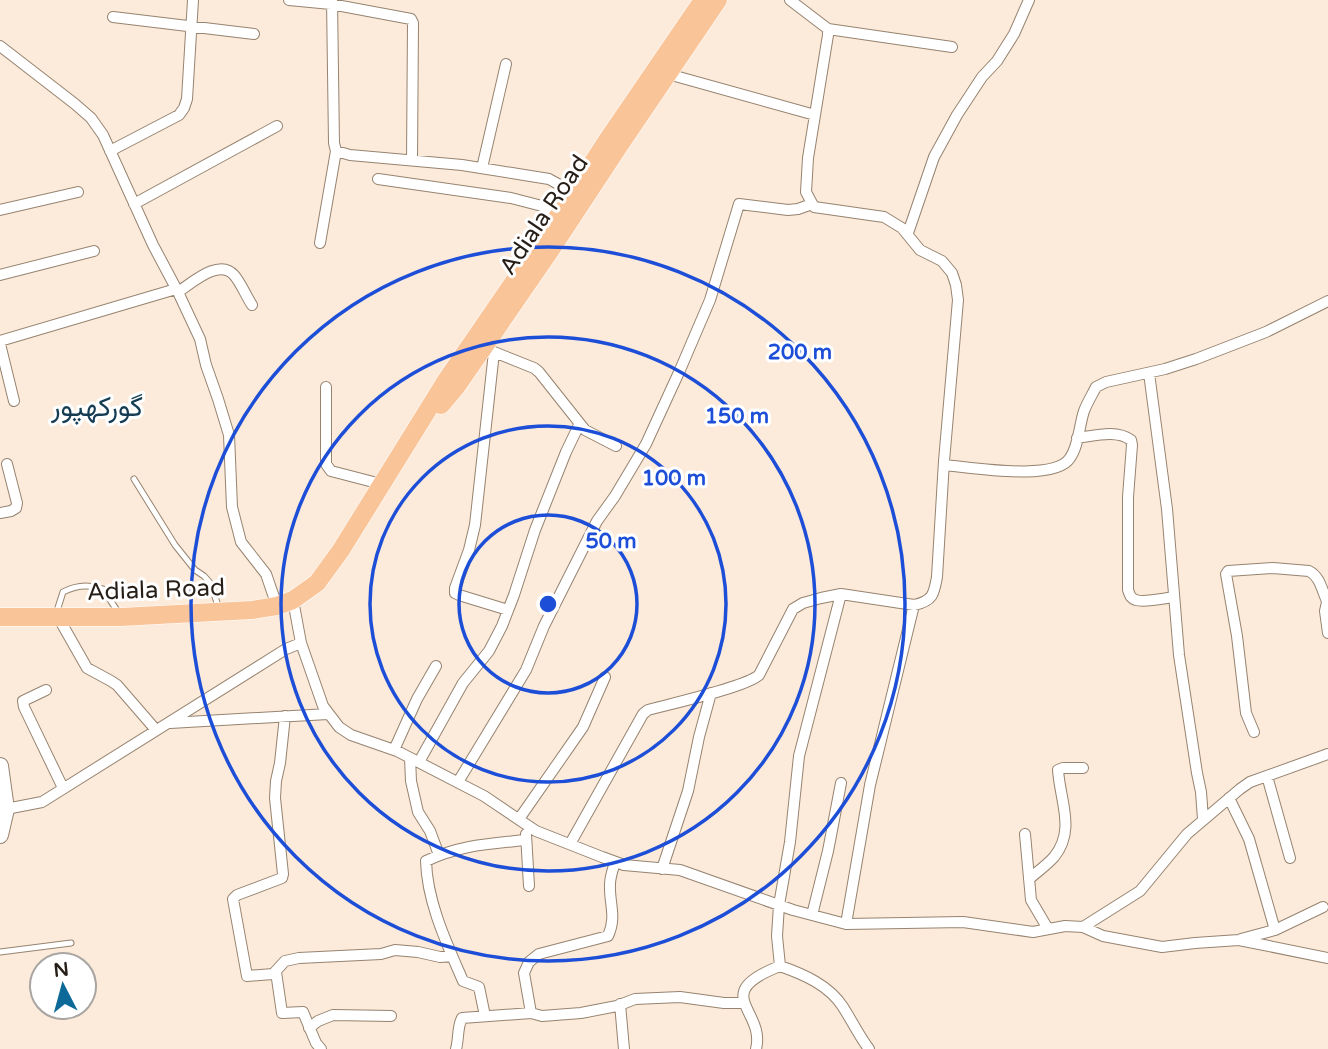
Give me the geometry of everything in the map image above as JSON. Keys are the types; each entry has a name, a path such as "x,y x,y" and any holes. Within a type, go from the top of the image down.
{"main road":[{"name":"Adiala Road","path":"402,450 489,350 579,196 703,0"},
{"name":"Adiala Road","path":"0,617 121,617 251,610 285,603 317,583 341,550 447,379 559,214 579,196 718,0"},
{"path":"0,766 4,803 0,835"}],"street":[{"path":"110,151 179,115 184,108 187,99 193,0"},
{"path":"289,0 332,2 411,19 412,160"},
{"path":"790,0 828,29 952,47"},
{"path":"908,233 934,157 957,115 1014,34 1029,0"},
{"path":"320,243 336,151 332,2"},
{"path":"113,17 254,34"},
{"path":"570,844 643,714 648,710 755,678 793,609 803,603 841,594 914,605 931,599 934,590 957,292 952,273 943,261 920,250 908,233 894,221 812,204 806,191 808,158 828,29"},
{"path":"3,51 75,104 91,118 103,135 200,339 229,435 232,507 241,542 285,603 323,706 339,727 351,735 394,750 458,782 537,831 615,862 680,870 779,905 846,924 964,922 1033,932 1065,926 1083,927 1103,936 1162,947 1239,940 1275,930 1323,907"},
{"path":"482,168 506,64"},
{"path":"668,74 816,115"},
{"path":"134,204 277,126"},
{"path":"336,151 350,155 482,168 550,179 579,196"},
{"path":"378,179 511,198 559,214"},
{"path":"0,210 78,192"},
{"path":"458,782 526,670 544,626 597,522 646,444 710,300 739,204 788,210 812,204"},
{"path":"0,275 94,251"},
{"path":"13,401 0,342 177,290 219,269 234,275 252,305"},
{"path":"944,465 1028,472 1052,470 1066,464 1072,455 1084,410 1096,387 1106,382 1196,359 1266,332 1328,301"},
{"path":"508,610 455,593 475,525 489,350 534,368 548,381 584,430 616,446"},
{"path":"1149,373 1167,509 1179,655 1203,819"},
{"path":"326,387 326,464 331,471 381,484"},
{"path":"439,855 430,831 418,811 411,780 414,760 463,683 489,651 508,610 535,530 579,425"},
{"path":"1077,438 1115,434 1131,440 1128,590 1134,600 1174,597"},
{"path":"0,513 11,511 16,508 17,503 7,464"},
{"path":"1254,732 1246,713 1226,573 1273,568 1313,573 1318,578 1328,603 1325,611 1328,633"},
{"path":"780,966 777,936 779,905 790,842 799,756 841,594"},
{"path":"846,924 872,775 914,605"},
{"path":"57,617 87,668 117,685 161,726 328,714"},
{"path":"4,803 42,802 286,649 301,643"},
{"path":"394,750 416,699 436,666"},
{"path":"529,886 522,821 583,727 606,677"},
{"path":"46,690 23,701 62,788"},
{"path":"662,869 688,791 710,693"},
{"path":"285,716 275,798 282,878 237,895 233,899 247,976 270,975 285,961 299,958 381,954 395,950 440,957 452,956"},
{"path":"1083,927 1140,891 1186,834 1250,782 1328,754"},
{"path":"1029,879 1051,861 1064,841 1065,816 1058,770 1083,768"},
{"path":"1267,776 1290,858"},
{"path":"811,915 828,851 841,783"},
{"path":"1229,798 1249,839 1275,930"},
{"path":"1025,834 1031,900 1048,929"},
{"path":"485,1016 479,987 463,981 452,956 435,910 425,865 426,861 439,855 469,846 525,840"},
{"path":"531,1013 524,973 533,959 539,954 608,936 614,918 609,882 615,862"},
{"path":"1239,940 1328,958"},
{"path":"756,1049 758,1036 744,1003 745,991 749,982 761,973 780,966 829,990 843,1006 869,1049"},
{"path":"276,972 282,1013 303,1012 316,1044 321,1049"},
{"path":"456,1049 462,1018 531,1013 542,1016 565,1015 589,1012 635,999 680,997 744,1003"},
{"path":"620,1004 624,1049"},
{"path":"309,1028 333,1015 391,1016"}],"lane":[{"path":"134,479 175,545 195,570 211,584 220,612"},
{"path":"57,617 63,592 92,586 103,589 121,617"},
{"path":"0,952 71,943"}],"district":[{"name":"گورکھپور","path":"97,407"}]}
